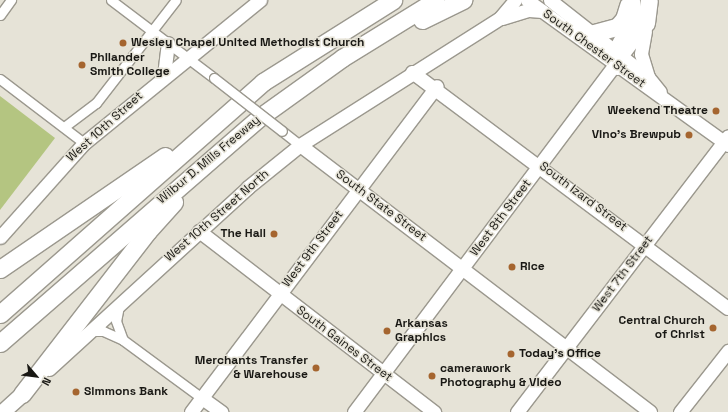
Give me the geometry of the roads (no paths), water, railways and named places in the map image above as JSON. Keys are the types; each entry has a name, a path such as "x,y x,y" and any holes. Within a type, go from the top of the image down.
{"highway":[{"path":"315,46 380,0"},
{"name":"Wilbur D. Mills Freeway","path":"3,311 213,124 263,82 315,46 393,0"},
{"name":"Wilbur D. Mills Freeway","path":"0,343 231,141 342,58 436,0"},
{"path":"342,58 463,0"},
{"path":"594,33 617,27 624,19 630,0"},
{"path":"619,58 633,20 630,0"},
{"path":"646,23 649,0"},
{"path":"0,269 213,124"},
{"path":"22,394 148,231 231,141"},
{"path":"0,355 81,271"}],"main road":[{"name":"West 10th Street","path":"0,237 84,143 164,75 260,0"},
{"path":"500,18 515,0"},
{"name":"South Chester Street","path":"527,0 542,11 648,77 663,95"},
{"name":"South Chester Street","path":"550,0 594,33 619,58 640,84 663,95 726,141"},
{"path":"437,86 431,74 430,61 500,18 529,10 542,11"},
{"path":"646,23 641,54 648,77"},
{"name":"West 8th Street","path":"354,412 542,166 619,58 646,23"},
{"path":"164,75 168,43"},
{"name":"West 10th Street North","path":"22,394 121,301 199,231 300,145 322,129 430,61"},
{"name":"South Izard Street","path":"412,72 437,86 728,308"},
{"name":"West 9th Street","path":"190,412 437,86"},
{"path":"317,158 322,129"},
{"name":"West 7th Street","path":"517,412 726,141"},
{"name":"South State Street","path":"300,145 650,412"},
{"name":"South Gaines Street","path":"199,231 434,412"},
{"path":"680,412 728,351"},
{"path":"2,412 22,394"},
{"path":"202,398 221,412"}],"street":[{"path":"0,15 11,0"},
{"name":"South State Street","path":"111,0 300,145"},
{"path":"64,127 96,103 176,0"},
{"path":"0,79 84,143"},
{"path":"121,301 116,321 123,340"},
{"path":"89,331 103,331 123,340 202,398"}],"place":[{"name":"Wesley Chapel United Methodist Church","path":"123,43"},
{"name":"Philander Smith College","path":"82,65"},
{"name":"Weekend Theatre","path":"716,111"},
{"name":"Vino's Brewpub","path":"689,135"},
{"name":"The Hall","path":"274,234"},
{"name":"Rice","path":"512,267"},
{"name":"Central Church of Christ","path":"713,328"},
{"name":"Arkansas Graphics","path":"387,331"},
{"name":"Today's Office","path":"511,354"},
{"name":"Merchants Transfer & Warehouse","path":"316,368"},
{"name":"camerawork Photography & Video","path":"432,376"},
{"name":"Simmons Bank","path":"76,392"}]}
